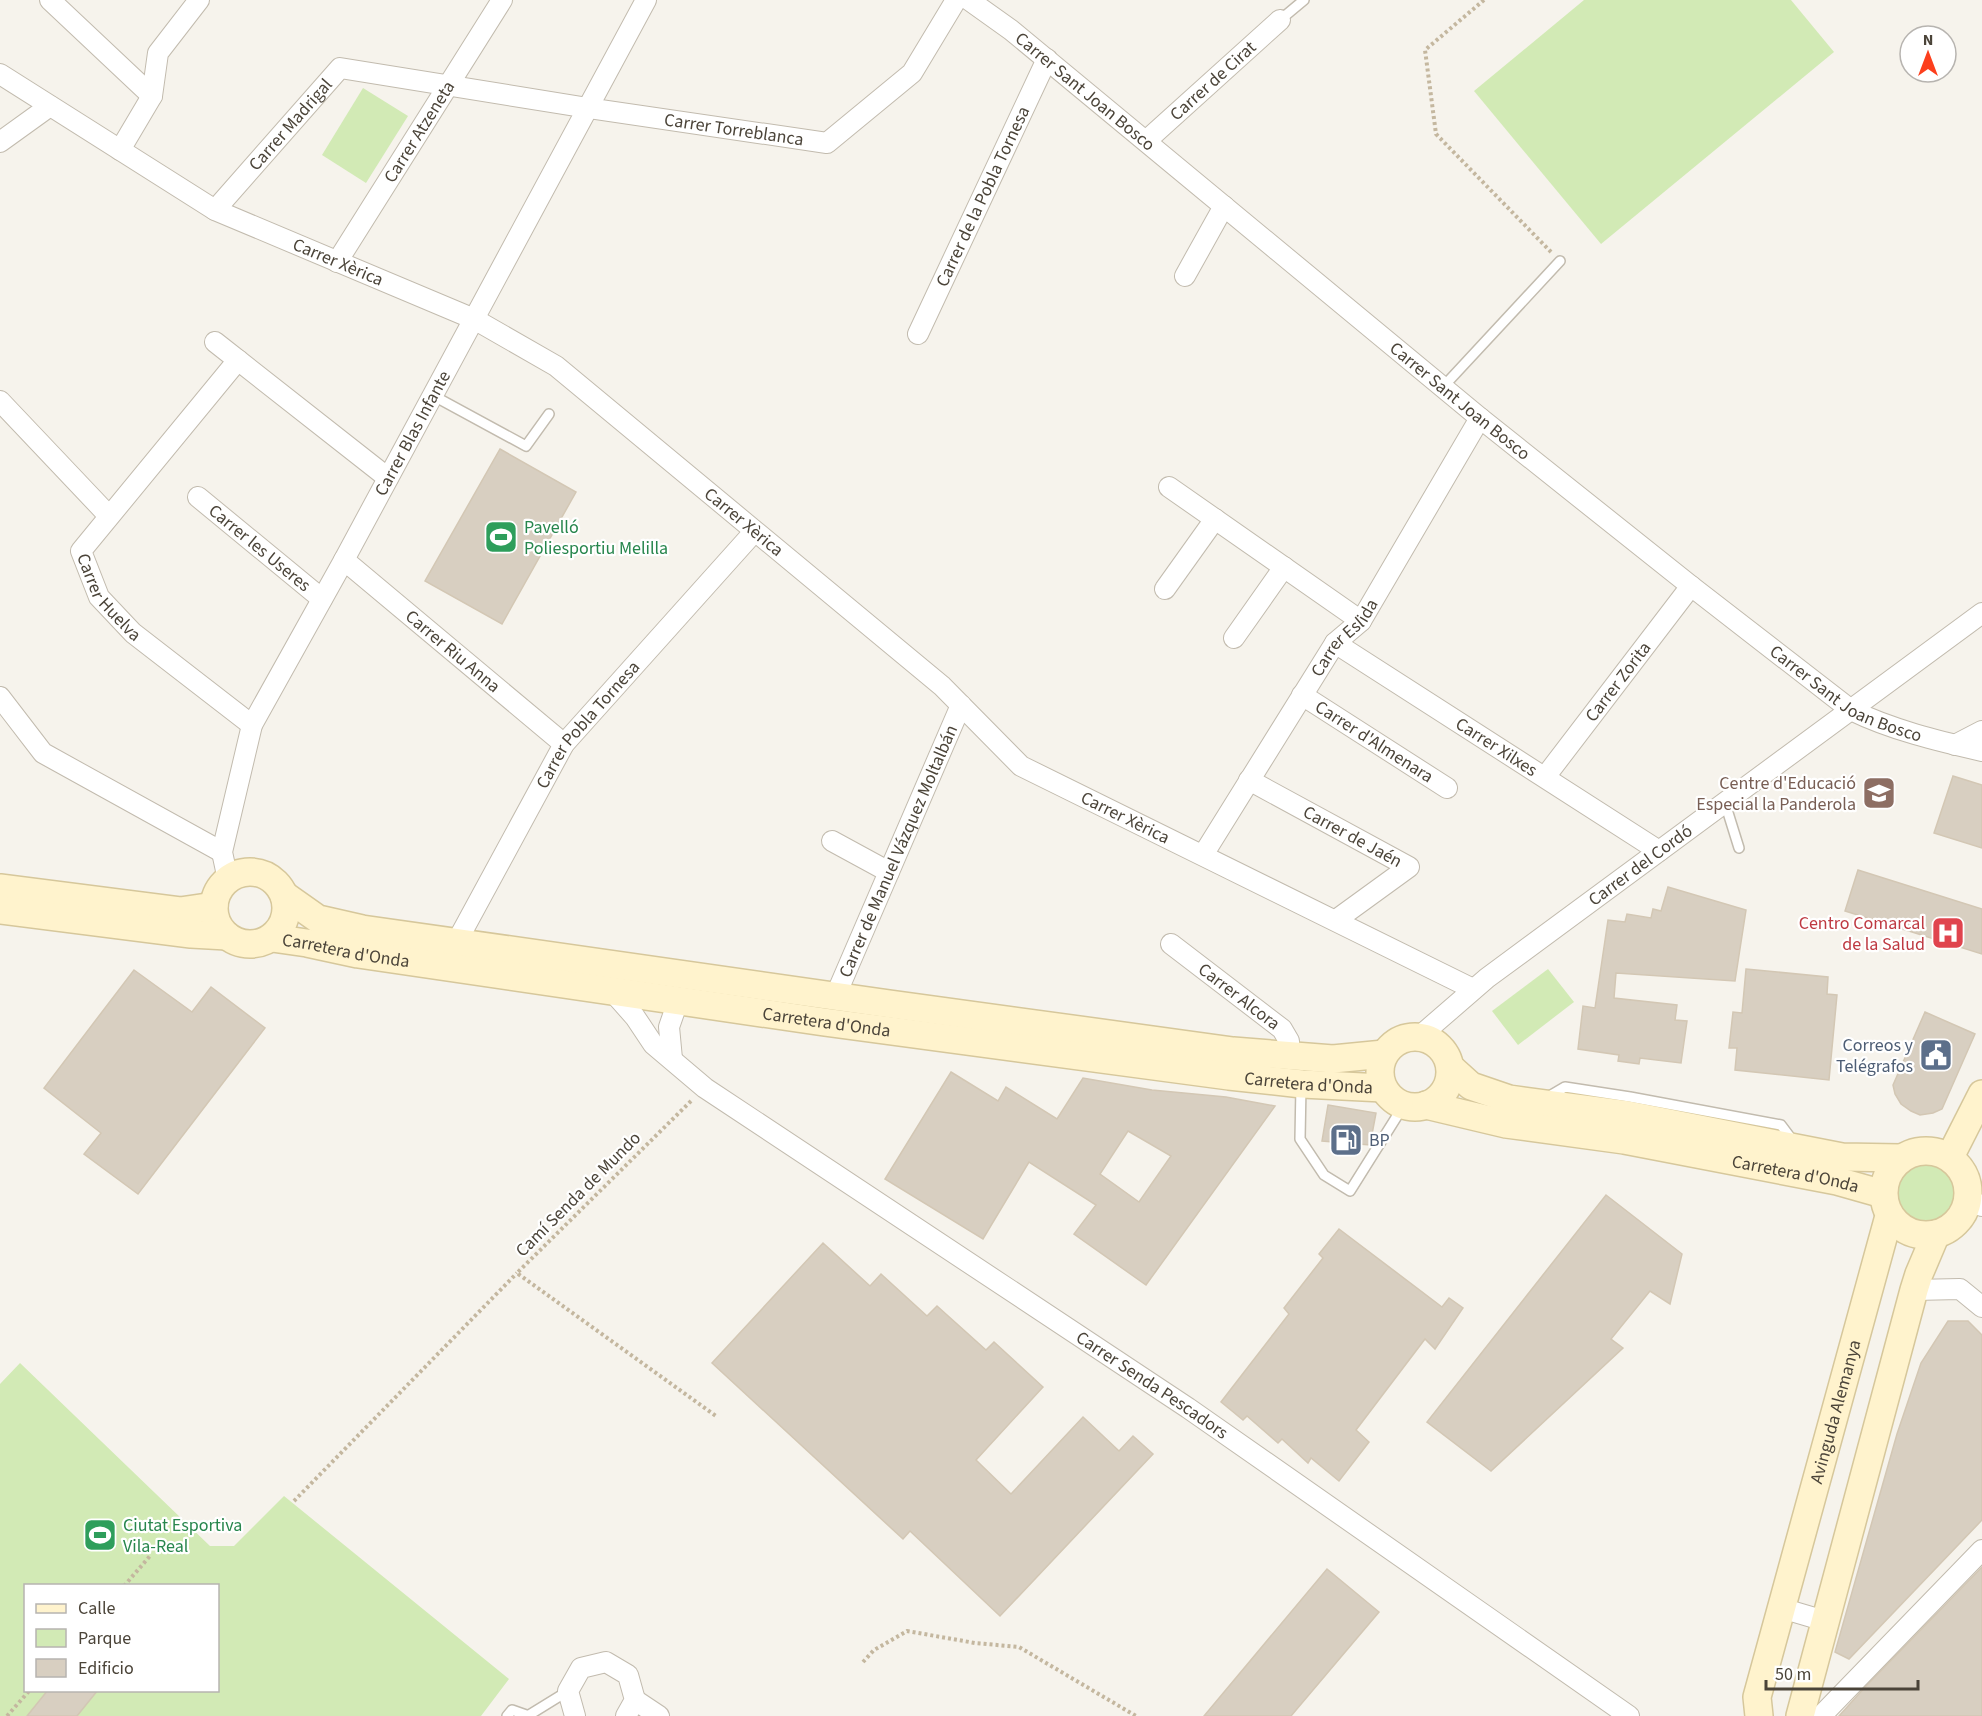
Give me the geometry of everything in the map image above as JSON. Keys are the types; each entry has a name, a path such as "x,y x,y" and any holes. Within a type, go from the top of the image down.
{"main road":[{"path":"260,873 279,885 284,895 287,906 280,929 272,938 257,944 246,944 227,936 215,917 216,896 228,880 238,874 260,873"},
{"path":"0,888 180,911 214,906"},
{"name":"Carretera d'Onda","path":"284,895 318,919 362,929 456,943 835,997 1289,1057 1333,1059 1384,1054"},
{"path":"0,910 191,934 227,936"},
{"name":"Carretera d'Onda","path":"272,938 358,954 678,1001 1217,1075 1302,1084 1383,1088"},
{"path":"1409,1036 1420,1036 1440,1046 1447,1055 1450,1079 1445,1090 1437,1099 1415,1105 1388,1095 1379,1077 1380,1065 1390,1046 1409,1036"},
{"name":"Carretera d'Onda","path":"1450,1066 1471,1086 1509,1099 1628,1115 1842,1156 1900,1158"},
{"path":"1950,1157 1982,1094"},
{"name":"Carretera d'Onda","path":"1415,1105 1506,1124 1624,1140 1837,1181 1886,1205"},
{"path":"1920,1152 1935,1152 1950,1157 1960,1168 1975,1202 1951,1227 1936,1234 1918,1235 1902,1229 1886,1205 1887,1174 1900,1158 1920,1152"},
{"name":"Avinguda Alemanya","path":"1759,1716 1757,1697 1886,1205"},
{"path":"1800,1716 1914,1290 1936,1234"}],"street":[{"path":"50,0 152,96"},
{"path":"120,150 152,96 158,53 197,0"},
{"name":"Carrer Atzeneta","path":"338,262 502,0"},
{"name":"Carrer Blas Infante","path":"228,880 222,852 252,725 344,560 646,0"},
{"name":"Carrer Torreblanca","path":"448,86 827,143 912,73 956,0"},
{"name":"Carrer Sant Joan Bosco","path":"975,2 1480,418 1851,710 1876,722 1982,751"},
{"name":"Carrer de Cirat","path":"1146,141 1280,20"},
{"name":"Carrer de la Pobla Tornesa","path":"918,334 1047,60"},
{"name":"Carrer Madrigal","path":"216,210 340,68 448,86"},
{"name":"Carrer Xèrica","path":"0,74 216,210 474,319 556,366 942,686 1021,766 1473,989"},
{"path":"0,142 50,106"},
{"path":"1185,276 1224,206"},
{"path":"216,342 388,478"},
{"name":"Carrer Huelva","path":"238,360 81,551 99,597 134,633 252,725"},
{"path":"0,401 109,516"},
{"name":"Carrer Eslida","path":"1203,855 1335,643 1361,621 1480,418"},
{"path":"1169,487 1361,621"},
{"name":"Carrer les Useres","path":"198,497 322,599"},
{"path":"1165,589 1215,519"},
{"name":"Carrer Pobla Tornesa","path":"456,943 564,744 754,532"},
{"name":"Carrer Riu Anna","path":"344,560 564,744"},
{"path":"1234,638 1284,567"},
{"name":"Carrer Zorita","path":"1545,777 1691,586"},
{"name":"Carrer del Cordó","path":"1420,1036 1473,989 1982,613"},
{"name":"Carrer Xilxes","path":"1335,643 1659,851"},
{"name":"Carrer d'Almenara","path":"1302,695 1448,788"},
{"path":"0,696 43,753 222,852"},
{"name":"Carrer de Manuel Vázquez Moltalbán","path":"835,997 961,705"},
{"path":"1955,745 1982,731"},
{"name":"Carrer de Jaén","path":"1249,780 1408,867 1336,920"},
{"path":"832,841 889,872"},
{"name":"Carrer Alcora","path":"1171,944 1282,1029 1289,1041 1289,1057"},
{"name":"Carrer Senda Pescadors","path":"612,991 635,1017 653,1044 705,1088 1188,1408 1629,1716"},
{"path":"672,1059 669,1027 678,1001"},
{"path":"1914,1290 1960,1289 1982,1308"},
{"path":"1821,1716 1982,1550"},
{"path":"1781,1608 1825,1621"},
{"path":"575,1716 568,1691 581,1668 606,1662 628,1675 630,1708 658,1716"}],"lane":[{"path":"1280,20 1304,0"},
{"path":"1443,387 1560,261"},
{"path":"432,395 526,446 549,414"},
{"path":"1725,803 1739,848"},
{"path":"1302,1084 1300,1139 1324,1175 1350,1191 1415,1105"},
{"path":"507,1716 512,1710 529,1716 568,1691"}],"path":[{"path":"1484,0 1425,50 1436,134 1560,261"},
{"name":"Camí Senda de Mundo","path":"705,1088 517,1273 716,1416"},
{"path":"294,1501 517,1273"},
{"path":"126,1584 150,1556"},
{"path":"863,1662 874,1650 907,1631 975,1643 1019,1647 1136,1716"},
{"path":"7,1716 28,1692"}],"green space":[{"path":"1584,0 1791,0 1834,52 1601,244 1474,91"},
{"path":"363,88 408,116 366,183 322,155"},
{"path":"1548,969 1574,1002 1518,1045 1492,1011"},
{"path":"1924,1162 1941,1167 1949,1175 1954,1192 1949,1209 1941,1217 1924,1222 1907,1217 1899,1209 1894,1192 1899,1175 1907,1167"},
{"name":"Ciutat Esportiva Vila-Real","path":"20,1363 210,1546 234,1546 284,1496 509,1679 481,1716 0,1716 0,1384"}],"building":[{"name":"Pavelló Poliesportiu Melilla","path":"500,449 576,492 502,624 425,581"},
{"path":"1953,776 1982,785 1982,848 1934,833"},
{"name":"Centro Comarcal de la Salud","path":"1858,870 1982,909 1982,954 1845,911"},
{"path":"1668,887 1746,910 1735,981 1616,973 1614,998 1677,1005 1675,1020 1687,1021 1681,1063 1640,1058 1639,1064 1618,1061 1619,1055 1578,1049 1583,1006 1595,1008 1608,920 1625,922 1627,914 1651,918 1653,909 1661,911"},
{"path":"1746,969 1828,977 1827,994 1837,995 1829,1080 1735,1070 1737,1048 1729,1048 1733,1012 1742,1013"},
{"path":"134,970 192,1012 211,987 265,1028 138,1194 84,1154 101,1133 44,1088"},
{"name":"Correos y Telégrafos","path":"1925,1012 1975,1034 1942,1109 1920,1115 1901,1104 1893,1085"},
{"path":"951,1072 998,1101 1006,1087 1057,1119 1083,1078 1152,1090 1226,1097 1275,1106 1146,1285 1074,1234 1096,1205 1029,1162 983,1239 885,1179","holes":["1128,1131 1171,1156 1139,1202 1100,1174"]},
{"path":"1328,1105 1376,1113 1370,1145 1322,1141"},
{"path":"1606,1195 1682,1254 1670,1304 1650,1291 1611,1339 1623,1348 1491,1471 1427,1422"},
{"path":"1339,1229 1442,1307 1449,1298 1463,1308 1435,1349 1425,1339 1356,1430 1369,1442 1339,1481 1311,1458 1308,1463 1282,1439 1278,1443 1247,1416 1243,1420 1221,1402 1289,1314 1284,1308 1323,1258 1319,1254"},
{"path":"823,1243 870,1286 881,1274 927,1316 937,1306 986,1350 994,1342 1043,1387 976,1460 1011,1494 1083,1417 1119,1451 1133,1436 1153,1454 1000,1616 910,1531 903,1539 712,1363"},
{"path":"1948,1321 1968,1321 1982,1335 1982,1520 1849,1659 1835,1652 1897,1434 1921,1363"},
{"path":"1982,1567 1982,1716 1839,1716 1866,1686"},
{"path":"1327,1569 1379,1612 1291,1716 1204,1716"},
{"path":"46,1692 96,1692 77,1716 27,1716"}],"place":[{"name":"Pavelló Poliesportiu Melilla","path":"501,537"},
{"name":"Centre d'Educació Especial la Panderola","path":"1879,793"},
{"name":"Centro Comarcal de la Salud","path":"1948,933"},
{"name":"Correos y Telégrafos","path":"1936,1055"},
{"name":"BP","path":"1346,1140"},
{"name":"Ciutat Esportiva Vila-Real","path":"100,1535"}]}
